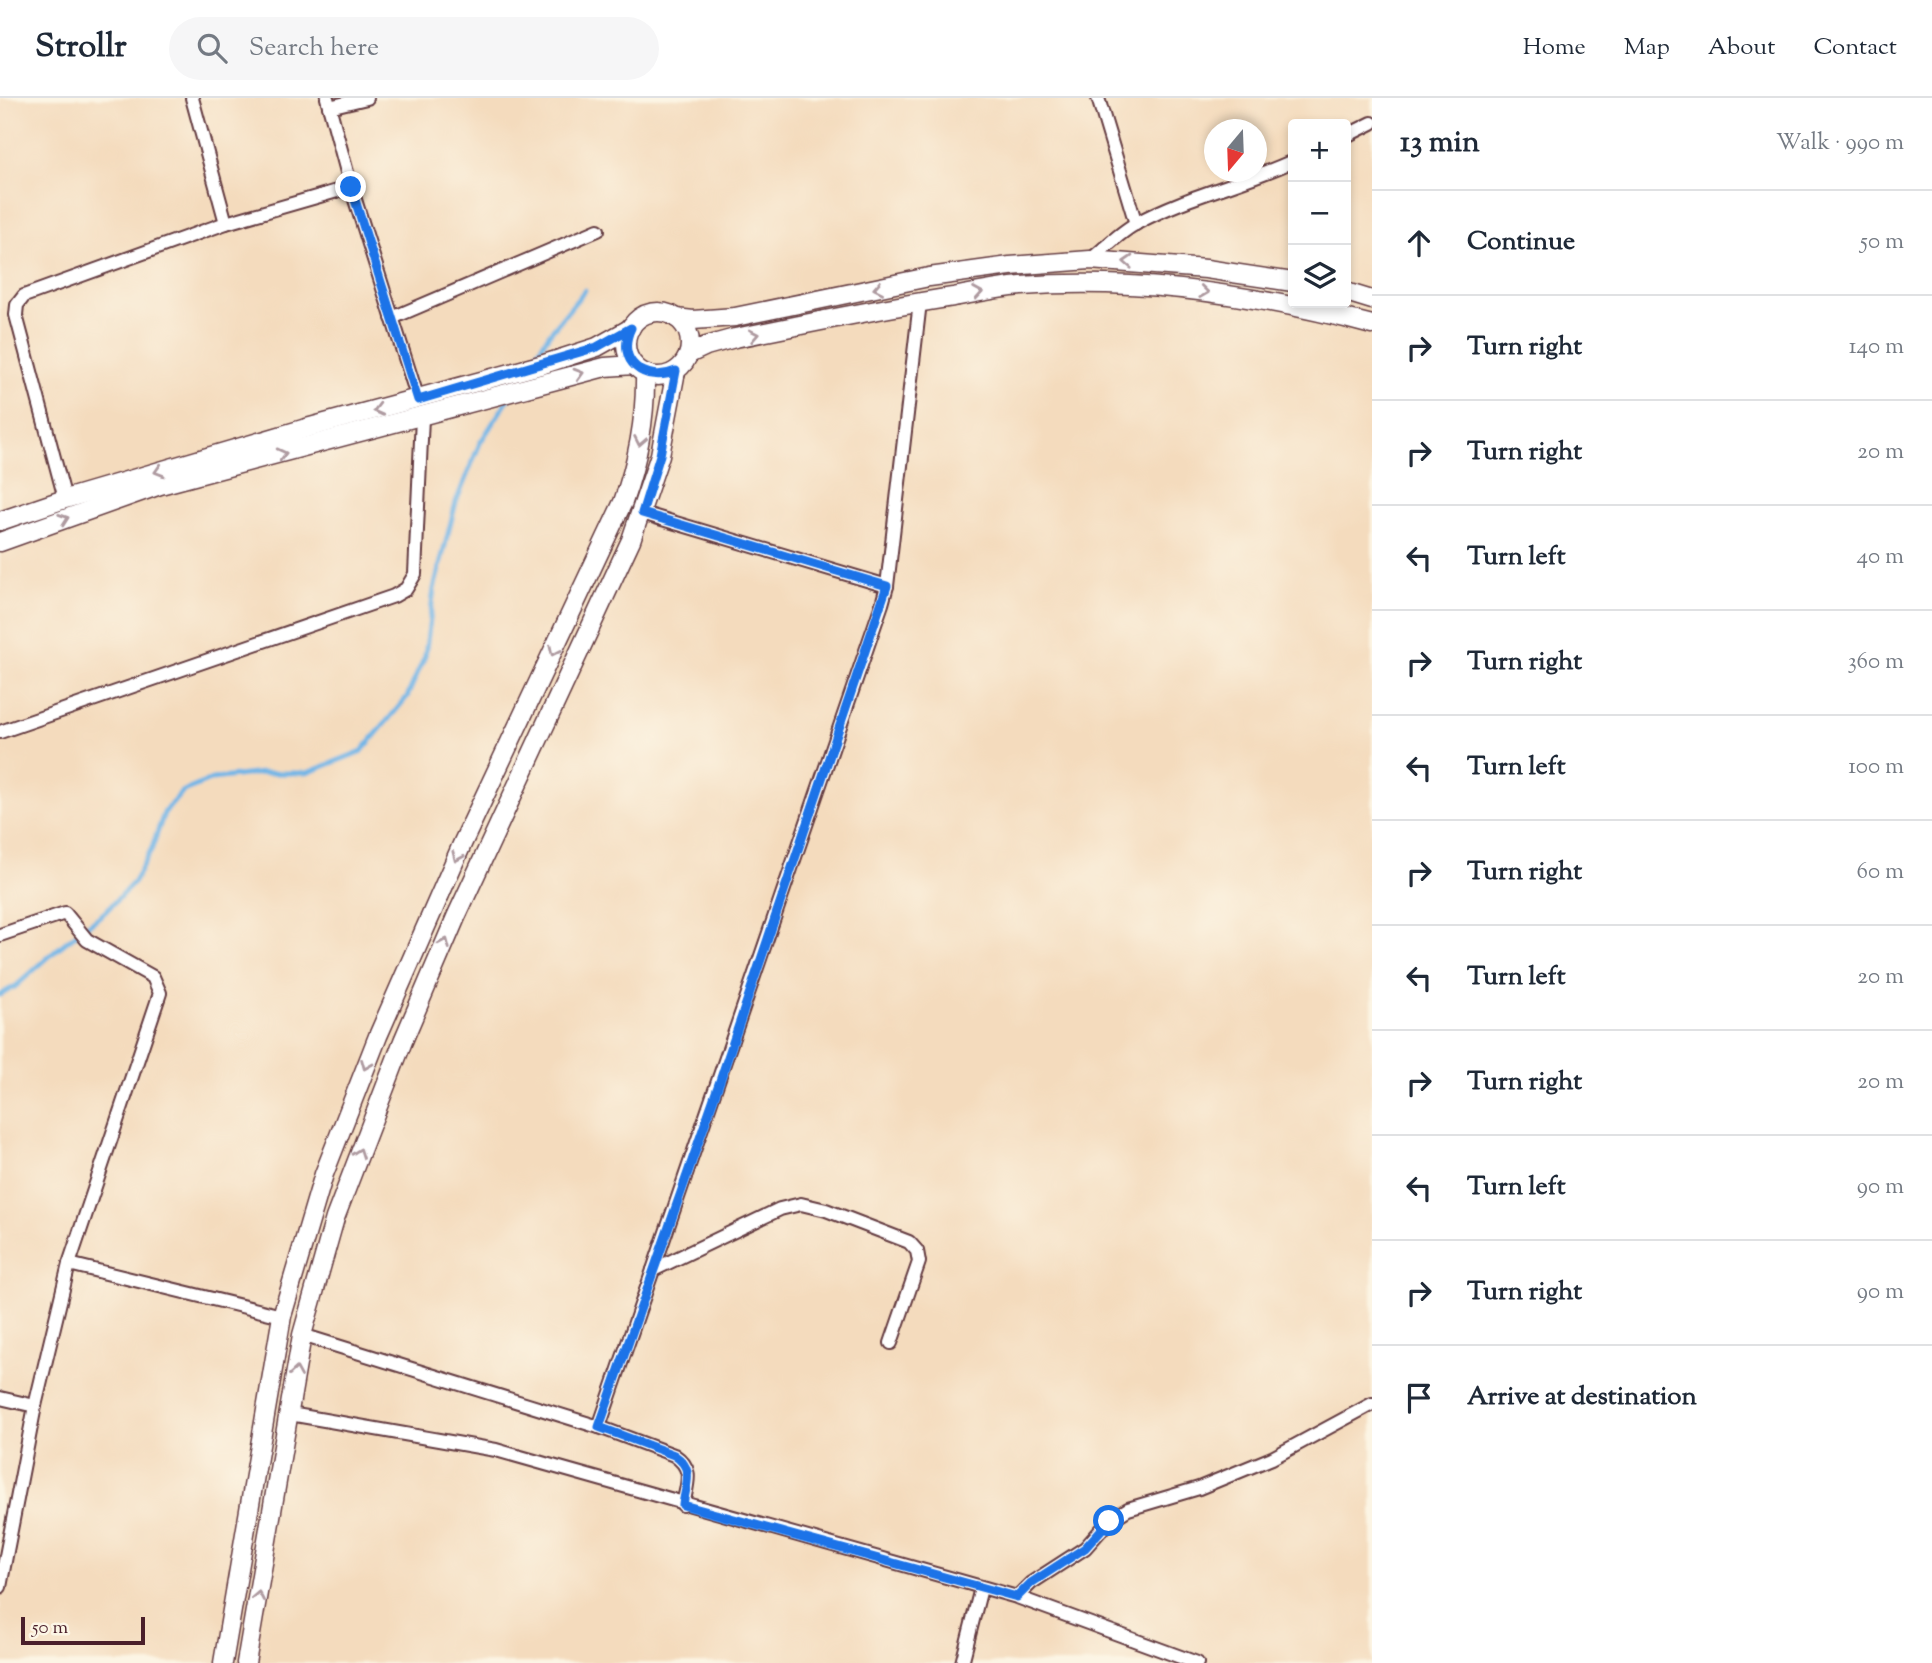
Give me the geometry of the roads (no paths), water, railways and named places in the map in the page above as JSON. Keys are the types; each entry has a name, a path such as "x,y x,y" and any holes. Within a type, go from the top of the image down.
{"main road":[{"path":"0,542 160,485 420,408 514,372 597,347 631,328 646,315 656,313 693,320 735,317 929,278 1010,266 1090,260 1206,269 1288,281"},
{"path":"689,354 735,338 920,302 1018,286 1079,283 1128,285 1252,298 1317,310 1372,325"},
{"path":"1351,294 1372,300"},
{"path":"0,522 65,499 303,429 500,396 605,367 639,369 655,376 676,371 684,364 689,354 688,335 676,318"},
{"path":"223,1663 282,1316 324,1174 378,1036 463,842 623,502 634,472 644,424 639,369 627,351 627,335 631,328"},
{"path":"246,1663 302,1335 335,1218 403,1041 456,917 642,513 660,455 676,371"}],"street":[{"path":"192,98 226,223"},
{"path":"0,732 394,596 406,589 415,574 420,408 351,187 328,103 367,98"},
{"path":"1098,98 1136,224"},
{"path":"1351,134 1372,123"},
{"path":"1090,260 1136,224 1288,163"},
{"path":"65,499 16,315 17,305 24,296 226,223 351,187"},
{"path":"392,318 597,230"},
{"path":"599,1427 726,1065 887,586 920,302"},
{"path":"642,513 887,586"},
{"path":"0,935 62,913 68,914 87,940 152,977 160,993 69,1264 35,1406 0,1587"},
{"path":"653,1270 780,1209 801,1203 826,1210 909,1242 917,1251 919,1262 891,1343"},
{"path":"69,1264 282,1316"},
{"path":"302,1335 599,1427 674,1455 684,1462 688,1470 683,1505"},
{"path":"0,1398 35,1406"},
{"path":"1017,1597 1031,1583 1085,1548 1109,1521 1128,1509 1199,1488 1272,1458 1372,1404"},
{"path":"290,1414 496,1450 683,1505 1017,1597 1197,1663"},
{"path":"962,1663 981,1588"}],"waterway":[{"path":"531,363 549,334 585,290"},
{"path":"0,995 16,986 105,912 134,882 152,848 164,813 182,792 212,779 262,773 307,773 362,751 407,697 425,656 434,589 456,502 480,443 509,398"}]}
